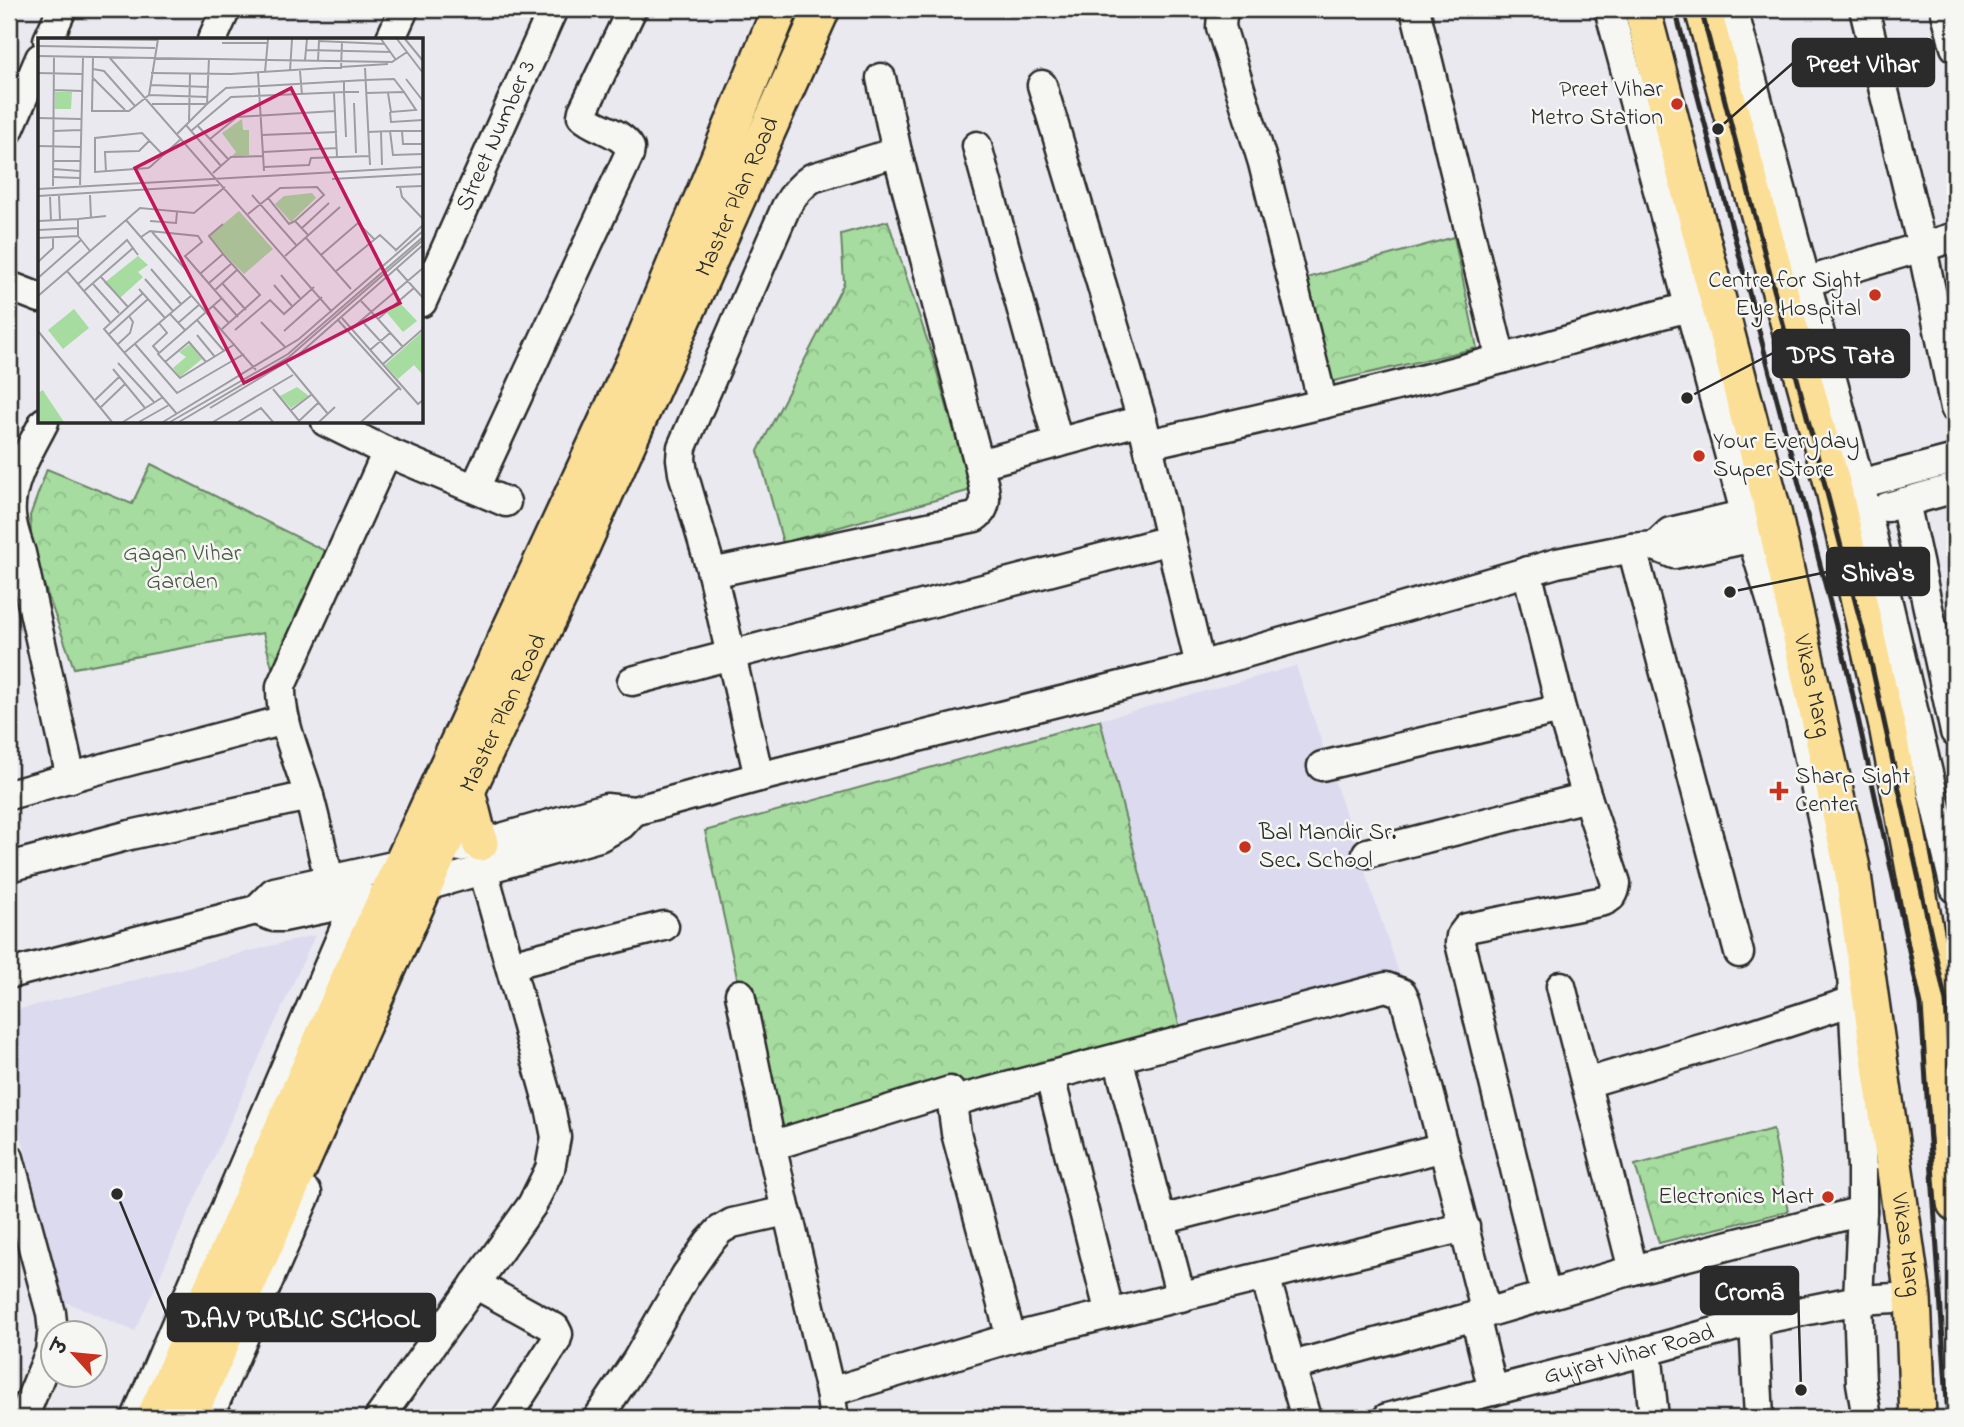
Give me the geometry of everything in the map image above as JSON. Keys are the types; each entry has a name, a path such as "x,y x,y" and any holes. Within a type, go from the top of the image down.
{"main road":[{"name":"Master Plan Road","path":"188,1418 427,871 780,9"},
{"name":"Master Plan Road","path":"153,1418 350,976 372,899 427,871 559,597 822,9"},
{"name":"Vikas Marg","path":"1642,9 1762,523 1852,868 1913,1297 1918,1418"},
{"path":"1703,9 1850,501 1888,732 1949,1052 1955,1203"},
{"path":"467,791 481,857"}],"street":[{"path":"49,38 62,9"},
{"path":"213,38 226,9"},
{"path":"391,38 404,9"},
{"name":"Street Number 3","path":"424,298 553,9"},
{"path":"475,488 629,155 630,148 624,140 582,116 632,9"},
{"path":"1226,9 1222,15 1221,27 1263,163 1324,404"},
{"path":"1415,9 1500,359"},
{"path":"1609,9 1762,523 1773,606 1803,730 1849,961 1862,1211 1858,1300 1861,1383 1867,1418"},
{"path":"1732,9 1805,282 1850,501 1948,823 1955,888"},
{"path":"1864,9 1922,247 1949,345 1955,408"},
{"path":"1945,9 1955,47"},
{"path":"9,130 38,63"},
{"path":"712,573 975,517 981,513 986,499 897,152 881,78"},
{"path":"1042,85 1145,432 1200,666"},
{"path":"977,146 1058,442"},
{"path":"760,777 712,573 681,459 682,447 793,195 812,178 897,152"},
{"path":"1805,282 1955,237"},
{"path":"9,286 38,297"},
{"path":"979,464 1058,442 1145,432 1324,404 1682,309"},
{"path":"43,424 10,499 11,518 71,778"},
{"path":"335,424 363,430 387,452 506,502"},
{"path":"329,879 309,796 285,720 281,687 387,452"},
{"path":"1850,501 1955,459"},
{"path":"1850,501 1905,502 1955,488"},
{"path":"1905,502 1955,732"},
{"path":"9,974 256,910 274,892 329,879 427,871 481,857 606,808 634,811 1200,666 1527,571 1644,547 1674,554 1762,523"},
{"path":"632,681 1170,540"},
{"path":"1644,547 1739,953"},
{"path":"1527,571 1561,709 1616,883 1615,892 1610,898 1467,928 1461,936 1460,943 1546,1296"},
{"path":"1322,766 1561,709"},
{"path":"9,796 285,720"},
{"path":"9,867 130,835 309,796"},
{"path":"1367,853 1587,797"},
{"path":"379,1418 532,1205 550,1168 556,1137 481,857"},
{"path":"208,1418 409,959 427,871"},
{"path":"256,910 274,917 283,917 372,899"},
{"path":"136,1418 372,899"},
{"path":"510,965 664,926"},
{"path":"1561,986 1633,1270"},
{"path":"952,1103 1386,987 1402,993 1465,1227 1493,1391"},
{"path":"740,994 771,1144 832,1405 1011,1338 1465,1227"},
{"path":"1586,1083 1853,1001"},
{"path":"1118,1058 1181,1297"},
{"path":"1051,1077 1110,1314"},
{"path":"771,1144 950,1091 956,1133 1011,1338"},
{"path":"1161,1220 1444,1147"},
{"path":"10,1168 51,1318"},
{"path":"598,1418 709,1242 720,1230 732,1223 786,1210"},
{"path":"1292,1366 1633,1270 1862,1211"},
{"path":"1265,1276 1306,1418"},
{"path":"475,1284 555,1328 558,1334 506,1418"},
{"name":"Gujrat Vihar Road","path":"1387,1418 1754,1321 1858,1300 1913,1297"},
{"path":"1754,1321 1759,1418"},
{"path":"1647,1351 1654,1418"},
{"path":"23,1418 38,1381"}],"shaded area":[{"name":"Bal Mandir Sr. Sec. School","path":"1296,666 1399,973 1180,1028 1100,720"},
{"path":"315,935 135,1331 63,1301 9,1087 9,1012"}],"green space":[{"path":"888,221 932,355 971,490 783,543 758,451 844,283 841,234"},
{"path":"1454,237 1477,348 1330,382 1307,278"},
{"name":"Gagan Vihar Garden","path":"151,464 331,554 277,686 263,633 74,668 32,551 30,516 47,469 132,504"},
{"path":"1100,720 1180,1028 774,1147 705,831"},
{"path":"1773,1129 1788,1211 1659,1243 1635,1165"}],"railway":[{"path":"1675,9 1846,664 1921,1005 1948,1418"},
{"path":"1701,9 1870,658 1946,1002 1955,1151"}],"place":[{"name":"Preet Vihar Metro Station","path":"1677,104"},
{"name":"Preet Vihar","path":"1718,129"},
{"name":"Centre for Sight Eye Hospital","path":"1875,295"},
{"name":"DPS Tata","path":"1687,398"},
{"name":"Your Everyday Super Store","path":"1699,456"},
{"name":"Shiva's","path":"1730,592"},
{"name":"Sharp Sight Center","path":"1779,791"},
{"name":"Bal Mandir Sr. Sec. School","path":"1245,847"},
{"name":"D.A.V PUBLIC SCHOOL","path":"117,1194"},
{"name":"Electronics Mart","path":"1828,1197"},
{"name":"Cromā","path":"1801,1390"}]}
